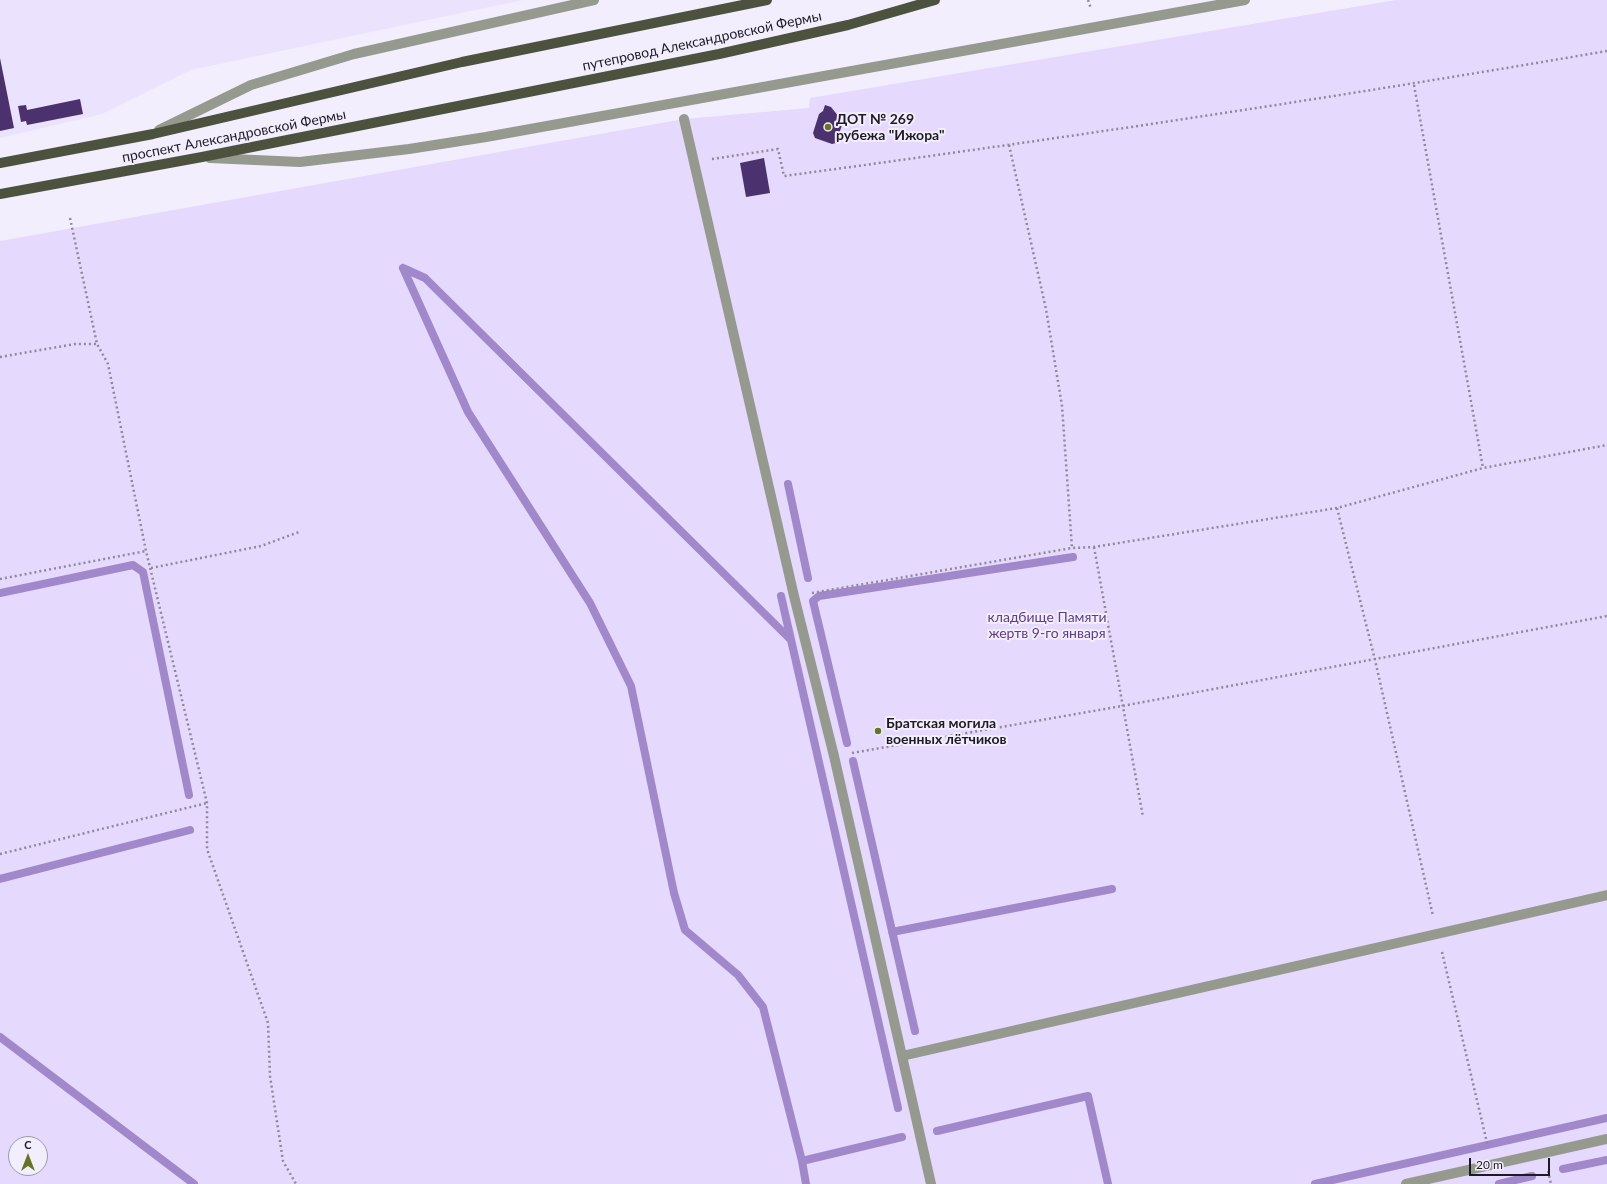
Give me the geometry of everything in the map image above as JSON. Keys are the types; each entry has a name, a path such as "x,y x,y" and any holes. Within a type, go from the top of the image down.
{"main road":[{"name":"путепровод Александровской Фермы","path":"462,62 767,0"},
{"name":"путепровод Александровской Фермы","path":"473,103 719,54 848,25 935,0"},
{"name":"проспект Александровской Фермы","path":"0,163 153,134 462,62"},
{"name":"проспект Александровской Фермы","path":"0,194 202,157 473,103"}],"street":[{"path":"153,134 251,84 354,54 594,0"},
{"path":"202,157 300,162 409,149 493,136 1241,0"},
{"path":"684,119 794,596 834,756 931,1184"},
{"path":"902,1056 1607,895"},
{"path":"1406,1184 1607,1139"}],"path":[{"path":"694,162 778,148 784,176 1009,145 1414,84 1607,51"},
{"path":"1414,84 1483,468"},
{"path":"1009,145 1046,309 1062,406 1072,548"},
{"path":"70,218 97,344 108,364 146,551 207,803 207,849 268,1023 270,1076 283,1161 296,1184"},
{"path":"0,357 75,344 97,344"},
{"path":"794,596 1072,548 1094,547 1337,508 1483,468 1607,445"},
{"path":"1337,508 1375,660 1437,934 1490,1154"},
{"path":"151,568 261,546 299,532"},
{"path":"1094,547 1143,817"},
{"path":"0,579 146,551"},
{"path":"834,756 1122,706 1607,616"},
{"path":"0,854 207,803"}],"shaded area":[{"path":"0,0 523,0 191,70 102,114 0,138"}],"green space":[{"name":"кладбище Памяти жертв 9-го января","path":"1396,0 1607,0 1607,1184 0,1184 0,241 684,119 809,108 810,98"}],"building":[{"path":"0,58 14,128 0,131"},
{"path":"80,99 83,114 27,125 26,121 21,122 18,106 26,105 27,110"},
{"name":"ДОТ № 269 рубежа \"Ижора\"","path":"825,105 831,107 843,122 836,143 832,144 815,138 813,133 819,114 823,111"},
{"path":"764,158 770,193 746,197 740,163"}],"waterway":[{"path":"403,268 468,412 590,603 631,686 674,893 685,930 738,975 763,1007 802,1161"},
{"path":"403,268 425,278 790,639"},
{"path":"788,484 808,578"},
{"path":"847,743 813,601 819,596 1073,557"},
{"path":"0,593 133,565 143,572 189,795"},
{"path":"781,596 898,1108"},
{"path":"853,761 915,1031"},
{"path":"0,879 190,830"},
{"path":"892,932 1112,889"},
{"path":"0,1037 194,1184"},
{"path":"937,1131 1088,1096 1108,1184"},
{"path":"1315,1184 1607,1118"},
{"path":"806,1184 802,1161 902,1137"},
{"path":"1563,1169 1607,1160"},
{"path":"1499,1184 1532,1176"}],"place":[{"name":"ДОТ № 269 рубежа \"Ижора\"","path":"828,127"},
{"name":"Братская могила военных лётчиков","path":"878,731"}]}
